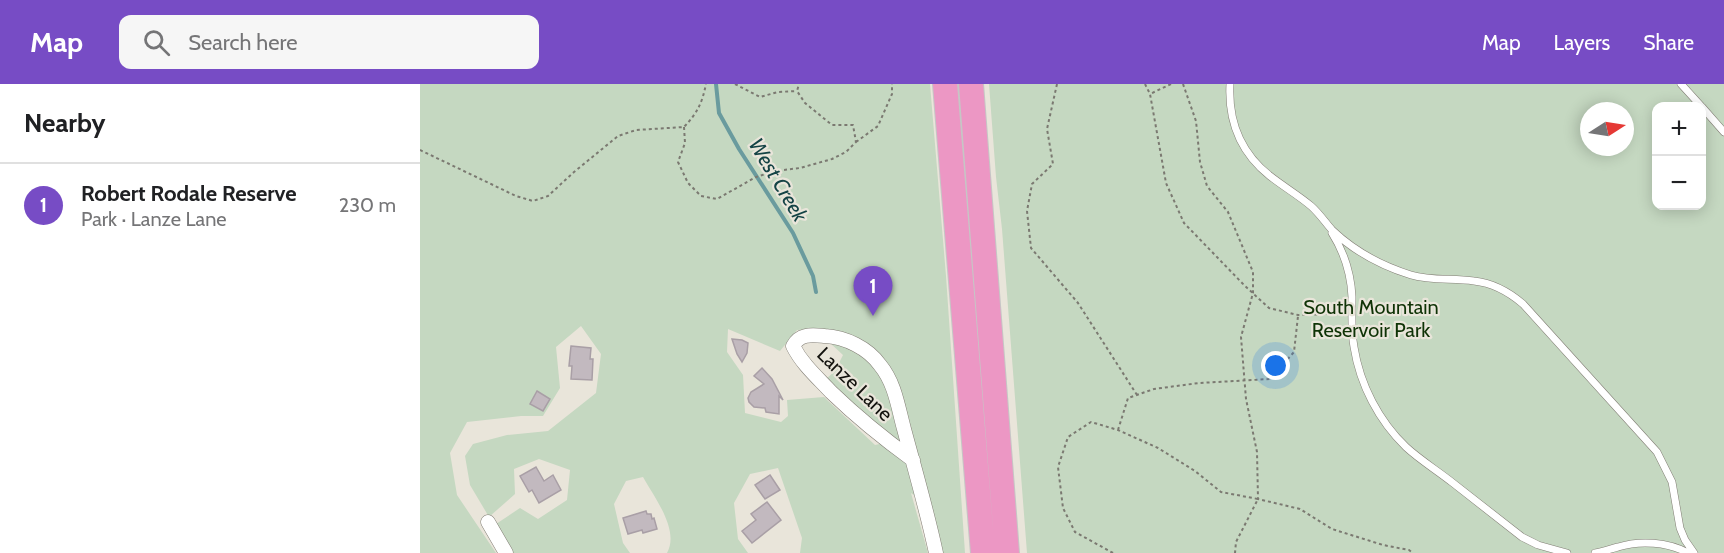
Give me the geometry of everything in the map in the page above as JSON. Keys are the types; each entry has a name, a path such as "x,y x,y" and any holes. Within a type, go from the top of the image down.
{"highway":[{"path":"945,84 983,553"},
{"path":"971,84 1007,553"}],"street":[{"name":"Lanze Lane","path":"913,460 883,439 810,371 793,346 796,340 801,336 837,336 863,349 879,363 891,381 913,460 936,553"},
{"path":"488,522 506,553"}],"lane":[{"path":"1230,84 1231,116 1247,151 1270,176 1296,193 1314,209 1336,238 1350,278 1354,348 1359,372 1372,402 1391,430 1407,448 1522,537 1538,545 1567,553"},
{"path":"1681,84 1697,102"},
{"path":"1706,112 1724,132"},
{"path":"1326,223 1348,243 1368,257 1390,268 1413,276 1481,282 1512,294 1657,452 1672,482 1680,528 1694,553"},
{"path":"1594,553 1636,543 1667,545 1688,553"}],"path":[{"path":"420,150 516,196 533,201 548,196 618,136 636,130 684,127 697,113 706,84"},
{"path":"735,84 760,97 778,92 797,91"},
{"path":"797,91 800,84"},
{"path":"684,127 685,143 678,162 688,183 701,196 717,199 756,177 776,171 800,168 832,159 846,152 878,126 892,94 892,84"},
{"path":"1057,84 1047,129 1053,164 1032,184 1027,211 1031,248 1078,303 1137,395"},
{"path":"1145,84 1150,94 1166,183 1184,223 1269,308 1298,315 1330,314 1351,310"},
{"path":"1150,94 1171,84"},
{"path":"1183,84 1196,121 1200,162 1207,186 1228,212 1253,272 1253,294 1241,337 1246,399 1257,452 1258,499 1236,542 1234,553"},
{"path":"797,91 805,103 831,125 854,125 856,142"},
{"path":"1118,430 1128,398 1154,389 1199,383 1269,379 1294,352 1298,315"},
{"path":"1113,553 1075,532 1063,508 1058,467 1068,437 1091,422 1118,430 1158,448 1195,471 1221,492 1300,509 1332,529 1413,553"}],"green space":[{"path":"420,84 930,84 965,553 932,553 919,499 911,493 928,553 800,553 802,538 778,468 750,474 734,503 738,539 748,553 667,553 670,544 668,524 643,477 626,481 614,504 623,543 630,553 513,553 496,524 520,508 538,519 567,500 570,470 539,459 514,469 515,494 489,517 470,485 465,456 473,444 507,435 548,431 596,393 601,354 581,326 556,347 560,388 543,416 467,422 450,453 457,495 496,553 420,553","holes":["728,329 780,351 797,330 815,329 843,355 835,371 826,379 894,441 875,445 824,397 787,400 788,416 781,422 745,413 743,375 727,352"]},
{"name":"South Mountain Reservoir Park","path":"989,84 1724,84 1724,553 1027,553"}],"building":[{"path":"732,339 748,343 747,353 742,362 737,354"},
{"path":"571,346 591,348 592,380 571,379 572,366 569,366"},
{"path":"762,368 772,379 783,400 779,396 779,414 766,412 765,408 754,407 749,402 751,392 764,384 754,376"},
{"path":"537,391 550,399 543,411 530,404"},
{"path":"536,467 544,481 553,475 561,490 539,503 532,490 529,492 520,476"},
{"path":"770,475 780,490 765,499 755,485"},
{"path":"767,502 781,520 752,543 742,531 756,520 751,514"},
{"path":"646,511 647,514 651,514 652,519 654,518 657,529 628,534 623,518"}],"waterway":[{"name":"West Creek","path":"716,84 719,113 739,149 793,233 813,276 816,292"}],"place":[{"name":"Robert Rodale Reserve","path":"873,316"}]}
